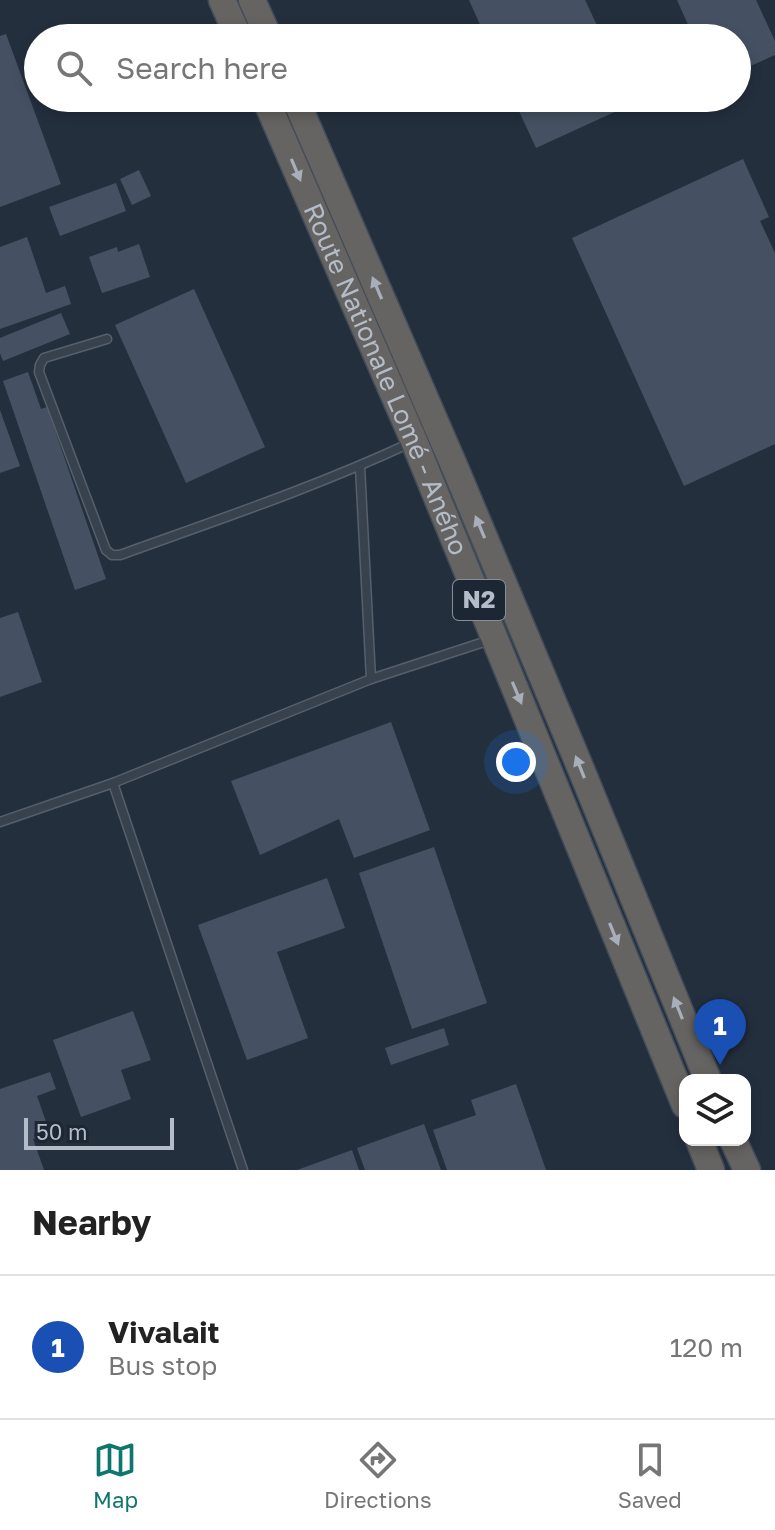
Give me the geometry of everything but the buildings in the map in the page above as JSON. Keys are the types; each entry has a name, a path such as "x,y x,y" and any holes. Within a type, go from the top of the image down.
{"highway":[{"path":"222,0 233,24"},
{"path":"252,0 263,24"},
{"name":"Route Nationale Lomé - Aného","path":"271,112 414,441 679,1090"},
{"name":"Route Nationale Lomé - Aného","path":"301,112 456,470 706,1074"},
{"path":"701,1146 711,1170"},
{"path":"736,1146 747,1170"}],"lane":[{"path":"107,339 44,358 39,372 106,550 112,555 120,555 360,467 414,441"},
{"path":"360,467 371,679"},
{"path":"0,822 113,783 371,679 494,638"},
{"path":"113,783 243,1170"}],"place":[{"name":"Vivalait","path":"720,1065"}]}
